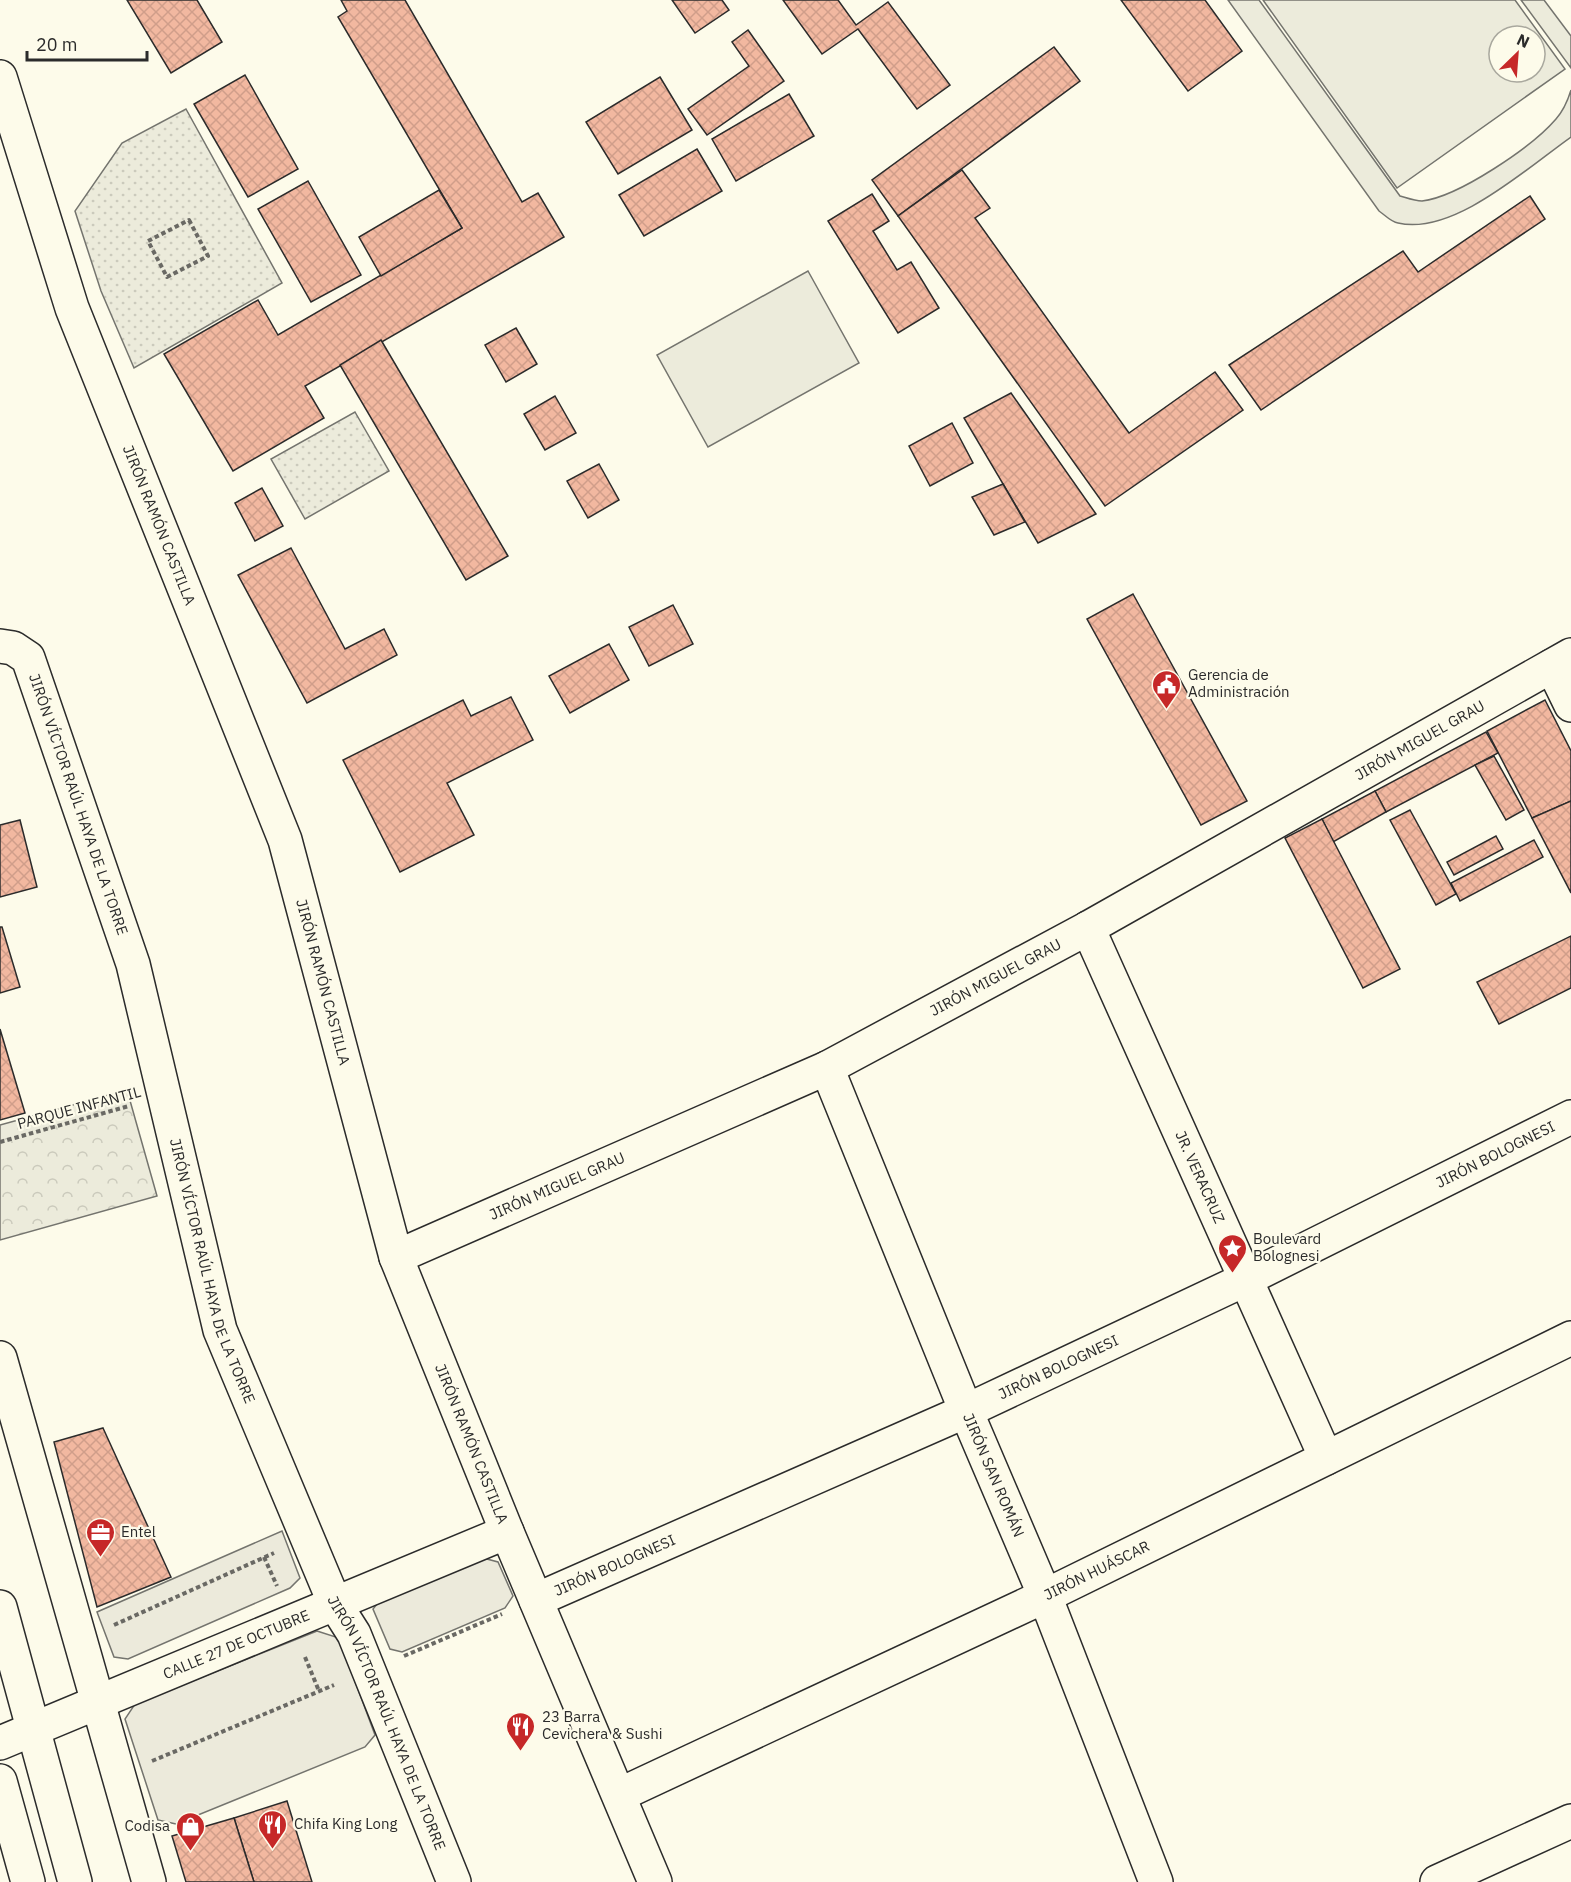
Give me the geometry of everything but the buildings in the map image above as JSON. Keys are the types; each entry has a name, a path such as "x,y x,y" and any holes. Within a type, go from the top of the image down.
{"street":[{"name":"JIRÓN RAMÓN CASTILLA","path":"0,76 72,308 285,840 396,1257 507,1532 655,1882"},
{"name":"JIRÓN VÍCTOR RAÚL HAYA DE LA TORRE","path":"7,647 28,658 133,964 220,1330 335,1604 354,1634 454,1882"},
{"name":"JIRÓN MIGUEL GRAU","path":"396,1257 827,1068 1088,928 1562,661"},
{"path":"1562,661 1571,705"},
{"name":"JR. VERACRUZ","path":"1088,928 1326,1458"},
{"name":"JIRÓN SAN ROMÁN","path":"827,1068 966,1411 1045,1596 1156,1882"},
{"name":"JIRÓN BOLOGNESI","path":"536,1600 966,1411 1246,1279 1571,1117"},
{"name":"JIRÓN HUÁSCAR","path":"619,1795 1045,1596 1571,1338"},
{"path":"0,1358 149,1882"},
{"name":"CALLE 27 DE OCTUBRE","path":"0,1743 507,1532"},
{"path":"0,1607 75,1882"},
{"path":"0,1781 28,1882"},
{"path":"1437,1882 1571,1821"}],"path":[{"path":"189,220 208,256 168,277 148,241 189,220"},
{"name":"PARQUE INFANTIL","path":"0,1142 164,1097"},
{"path":"80,1640 307,1538"},
{"path":"118,1775 536,1600"}],"green space":[{"path":"1228,0 1259,0 1400,196 1422,201 1437,197 1474,181 1494,169 1530,143 1556,119 1571,90 1571,137 1511,181 1465,210 1442,219 1419,224 1395,222 1379,211"},
{"path":"1263,0 1515,0 1532,24 1487,24 1487,84 1544,84 1397,188"},
{"path":"1521,0 1544,0 1571,36 1571,68 1547,35 1547,24 1539,24"},
{"path":"1547,44 1565,69 1547,82"},
{"path":"186,109 282,283 134,368 101,291 75,211 122,143"},
{"path":"808,271 859,363 708,447 657,355"},
{"path":"355,412 389,471 305,519 271,459"},
{"path":"127,1090 157,1196 0,1240 0,1125"}],"shaded area":[{"path":"282,1531 300,1578 290,1588 128,1659 114,1657 97,1612"},
{"path":"483,1558 498,1562 513,1596 505,1608 402,1652 390,1649 373,1609 381,1599"},
{"path":"317,1631 339,1638 375,1735 365,1747 176,1824 158,1820 125,1719 135,1704"}],"place":[{"name":"Gerencia de Administración","path":"1167,710"},
{"name":"Boulevard Bolognesi","path":"1232,1274"},
{"name":"Entel","path":"100,1558"},
{"name":"23 Barra Cevichera & Sushi","path":"521,1752"},
{"name":"Chifa King Long","path":"273,1850"},
{"name":"Codisa","path":"191,1852"}]}
